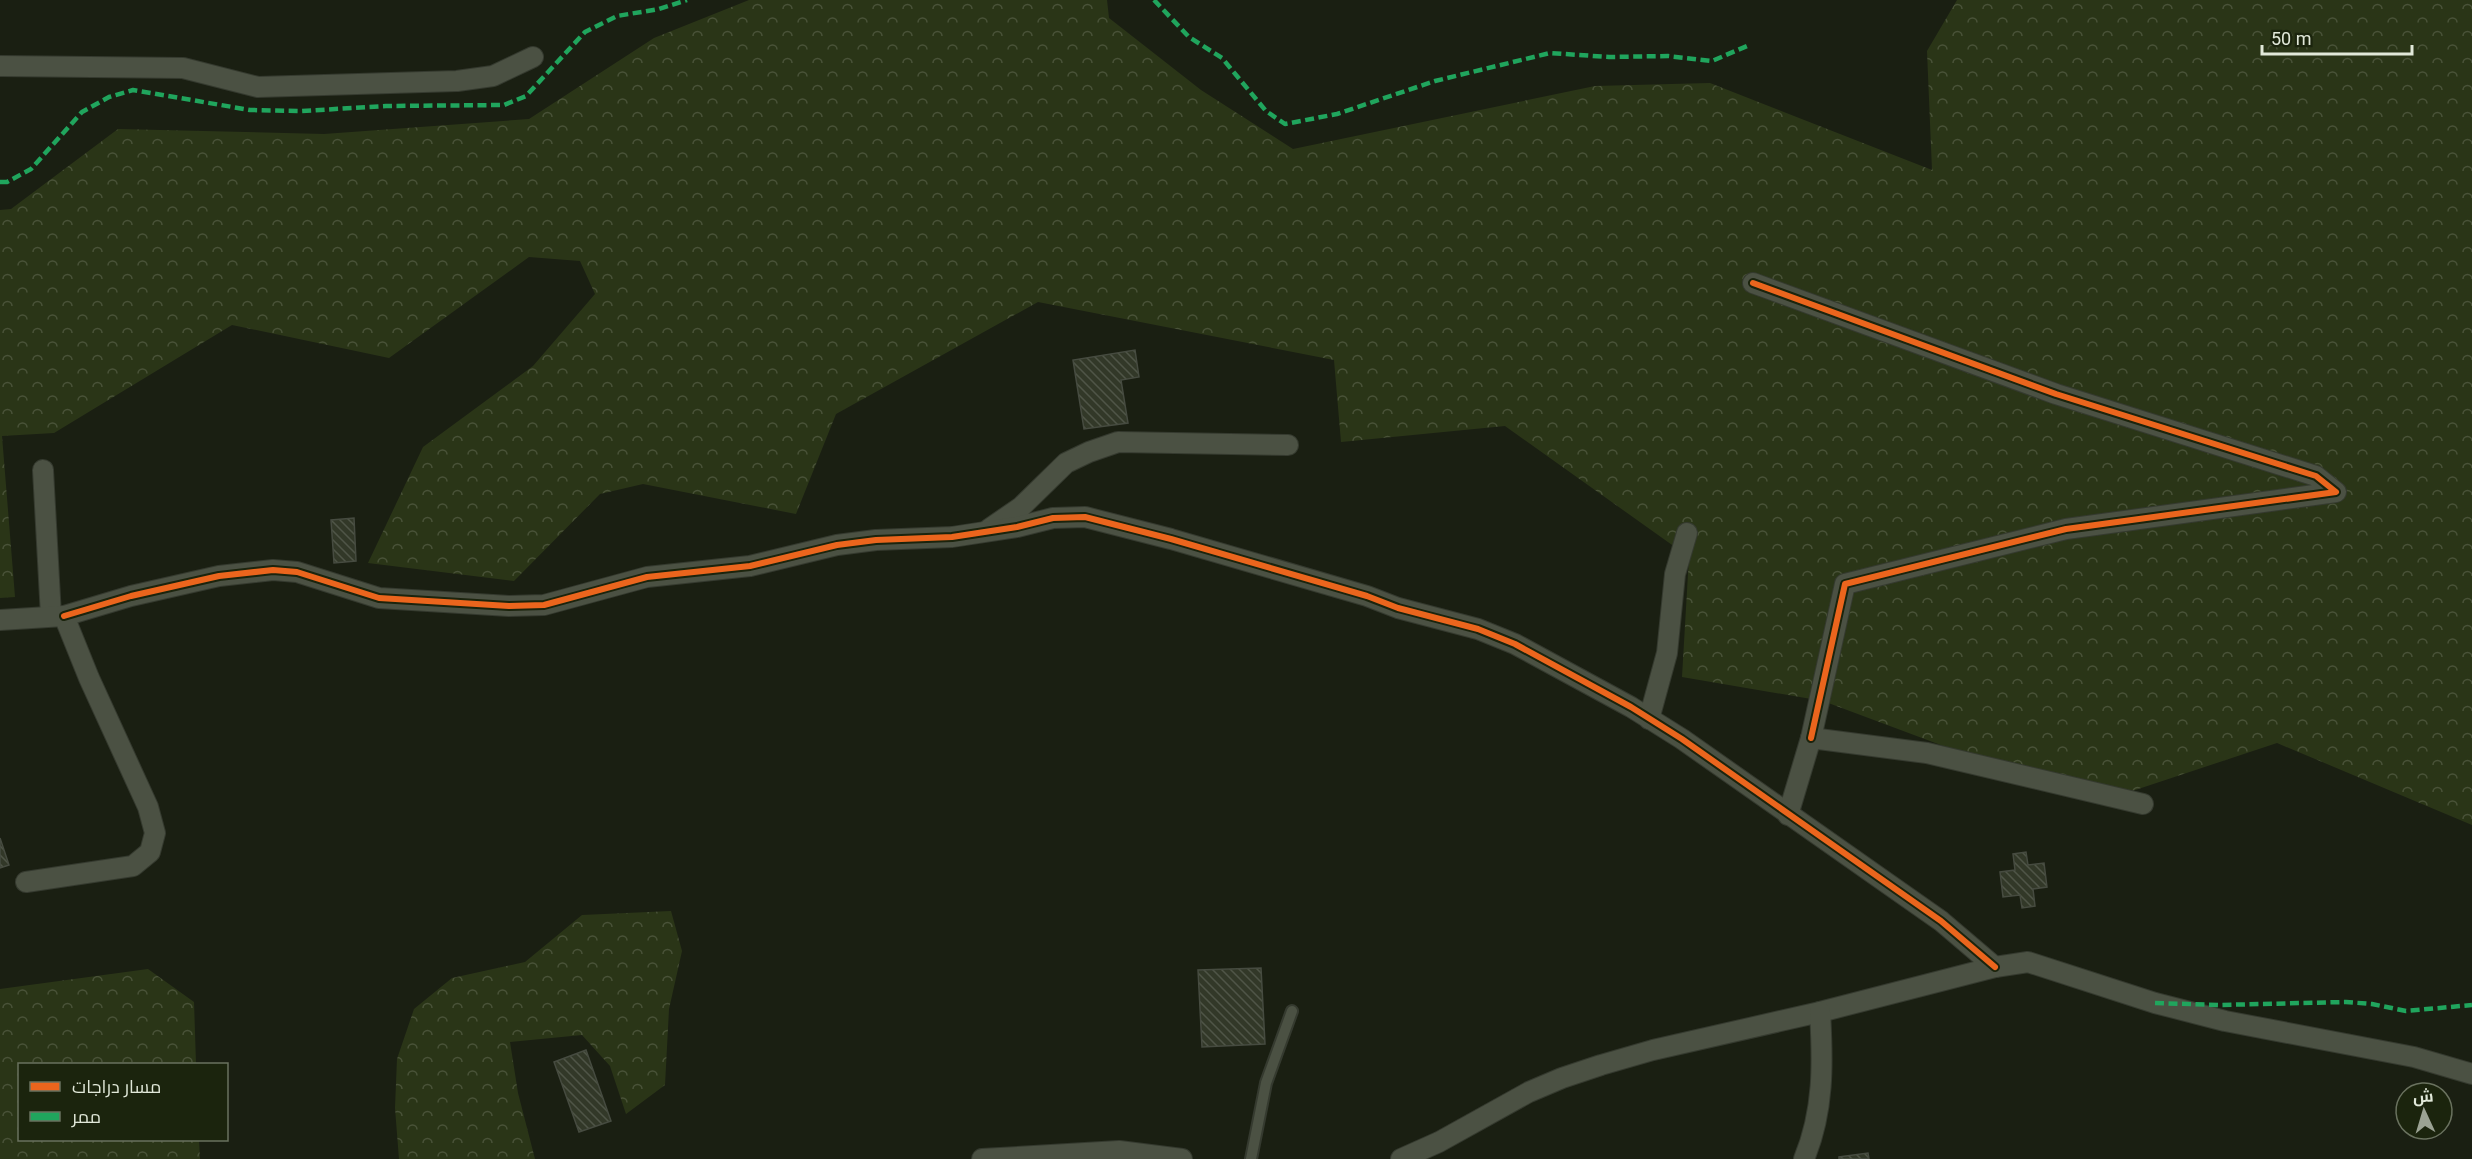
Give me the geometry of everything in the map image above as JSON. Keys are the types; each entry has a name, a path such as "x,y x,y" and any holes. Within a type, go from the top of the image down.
{"street":[{"path":"0,66 183,68 258,87 458,81 493,76 533,57"},
{"path":"1753,283 2056,394 2316,476 2336,492 2066,529 1845,584 1811,738 1788,815"},
{"path":"982,533 1021,507 1066,463 1118,442 1288,445"},
{"path":"26,882 133,866 150,852 155,833 148,807 58,616 43,470"},
{"path":"0,620 58,616 142,593 219,576 273,570 297,572 379,598 509,606 544,605 647,578 750,566 837,545 982,533 1053,518 1085,517 1149,532 1367,596 1398,608 1478,629 1515,644 1649,718 1682,739 1941,921 1995,967"},
{"path":"1649,718 1667,653 1675,574 1687,533"},
{"path":"1811,738 1927,753 2144,804"},
{"path":"1401,1159 1439,1142 1529,1092 1562,1078 1653,1050 1820,1012 1995,967 2028,962 2155,1003 2225,1021 2414,1057 2472,1074"},
{"path":"1804,1159 1818,1121 1822,1093 1820,1012"},
{"path":"982,1159 1119,1151 1182,1159"}],"lane":[{"path":"1251,1159 1266,1083 1292,1011"}],"green space":[{"path":"749,0 1107,0 1109,18 1201,90 1293,149 1595,86 1710,83 1932,170 1927,51 1957,0 2472,0 2472,825 2277,743 2096,803 1823,701 1682,677 1689,557 1505,426 1341,442 1334,360 1038,302 836,414 796,514 643,484 600,494 514,581 368,563 423,447 533,366 595,294 580,261 529,257 389,358 232,325 54,433 2,436 15,597 0,598 0,210 11,209 118,129 324,134 529,119 654,38"},
{"path":"671,911 682,951 669,1009 665,1085 626,1114 610,1066 582,1035 510,1042 518,1093 535,1159 399,1159 395,1108 397,1059 414,1009 452,978 525,962 582,915"},
{"path":"148,969 194,1002 196,1063 18,1063 18,1141 199,1141 200,1159 0,1159 0,989"}],"building":[{"path":"1135,350 1139,377 1121,380 1128,423 1084,429 1073,360"},
{"path":"354,518 356,561 334,563 331,520"},
{"path":"0,838 9,865 0,868"},
{"path":"2026,852 2028,865 2044,863 2047,887 2033,889 2035,906 2022,908 2020,895 2003,897 2000,872 2015,870 2013,854"},
{"path":"1261,968 1265,1044 1202,1047 1198,970"},
{"path":"586,1050 611,1121 579,1132 554,1062"},
{"path":"1868,1153 1869,1159 1839,1159 1839,1157"}],"marked path":[{"path":"0,182 7,182 31,169 82,112 109,97 133,90 250,110 302,111 386,106 504,105 526,96 585,32 617,16 659,9 687,0"},
{"path":"1154,0 1189,37 1222,58 1266,111 1285,124 1337,114 1435,81 1550,53 1609,57 1668,56 1712,61 1747,46"},
{"path":"2155,1003 2219,1005 2346,1002 2372,1004 2406,1011 2472,1005"}],"cycle path":[{"path":"1753,283 2056,394 2316,476 2336,492 2066,529 1845,584 1811,738"},
{"path":"64,616 131,596 219,576 273,570 297,572 379,598 509,606 544,605 647,577 750,566 837,545 876,540 952,537 1017,527 1053,518 1085,517 1171,539 1367,596 1398,608 1478,629 1515,644 1631,707 1682,739 1941,921 1995,967"}]}
